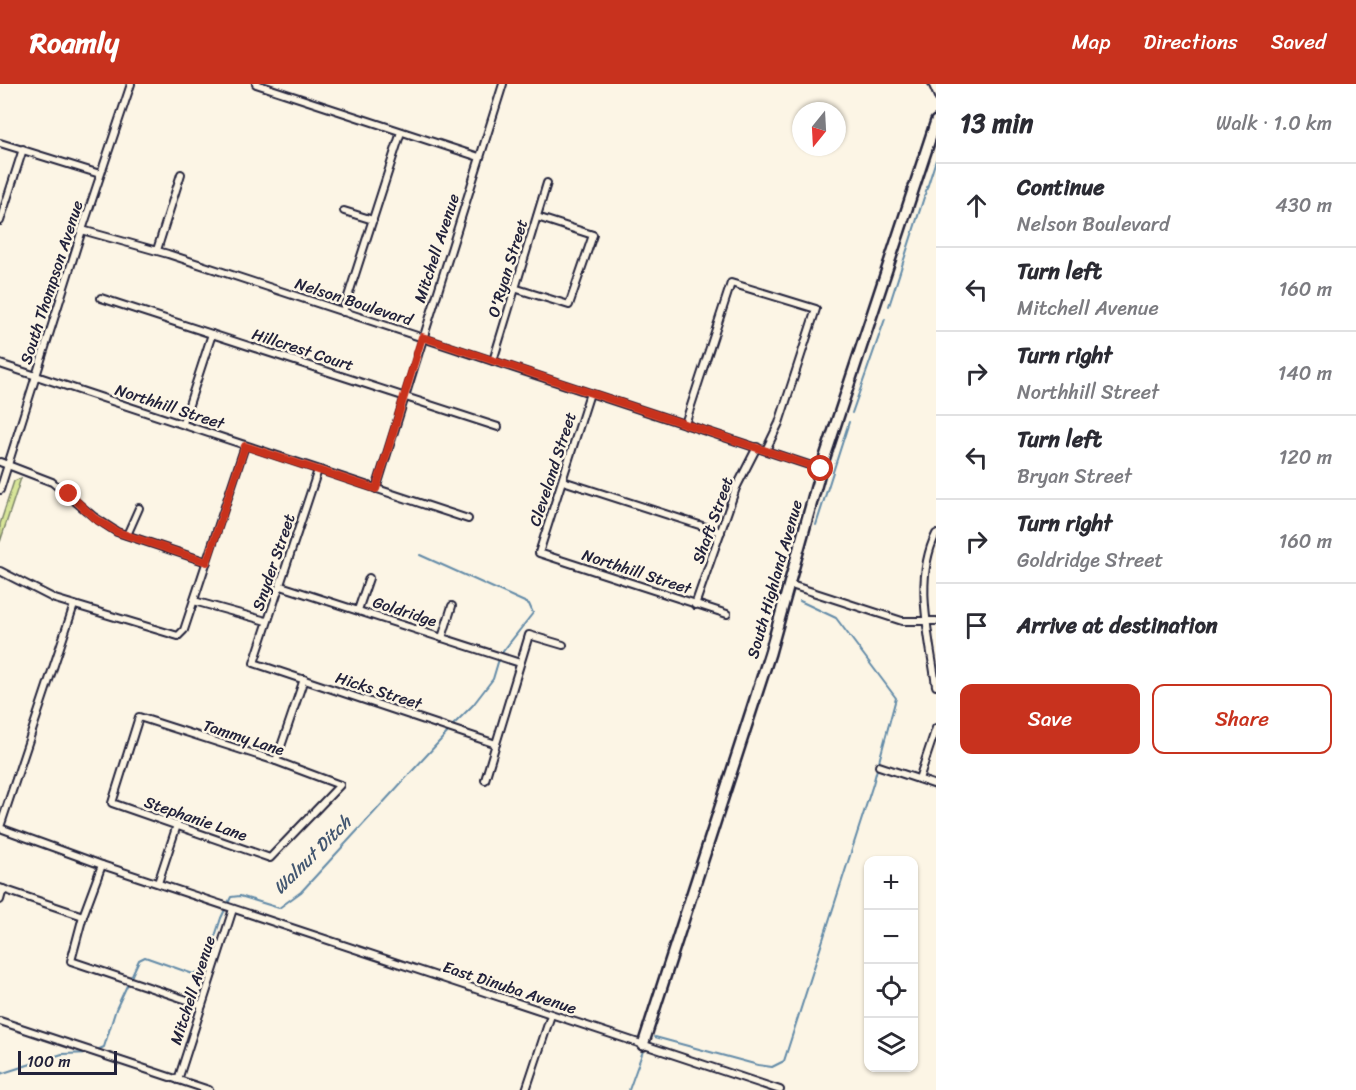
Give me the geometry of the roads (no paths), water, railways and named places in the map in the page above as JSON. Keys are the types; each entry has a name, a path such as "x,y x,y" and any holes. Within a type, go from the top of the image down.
{"street":[{"name":"South Thompson Avenue","path":"0,490 100,174 131,84"},
{"path":"256,84 479,157"},
{"name":"Mitchell Avenue","path":"376,489 503,84"},
{"name":"South Highland Avenue","path":"642,1045 770,653 821,469 936,121"},
{"path":"343,312 401,132"},
{"path":"0,143 100,174"},
{"path":"0,222 23,149"},
{"path":"157,250 181,174"},
{"name":"O'Ryan Street","path":"493,361 547,183"},
{"path":"344,210 373,220"},
{"path":"514,288 569,305 593,235 537,217"},
{"name":"Nelson Boulevard","path":"82,230 157,250 821,469"},
{"path":"685,424 730,283 816,309 779,423 766,450"},
{"name":"Hillcrest Court","path":"101,298 498,427"},
{"path":"183,423 212,334"},
{"name":"Northhill Street","path":"0,364 468,519"},
{"name":"Cleveland Street","path":"539,553 590,393"},
{"path":"0,571 43,594 74,605 172,636 180,634 184,630 245,446"},
{"name":"Shaft Street","path":"695,605 736,488 756,447"},
{"path":"0,462 52,482 103,524 127,536 207,562"},
{"name":"Snyder Street","path":"254,663 266,621 280,586 318,470"},
{"path":"563,481 721,532"},
{"path":"127,536 139,508"},
{"path":"936,534 929,548 924,574 932,622 936,686"},
{"name":"Northhill Street","path":"539,553 727,614"},
{"path":"358,610 369,578"},
{"path":"788,584 892,618 932,622"},
{"name":"Goldridge","path":"280,586 520,663"},
{"path":"194,601 266,621"},
{"path":"74,605 0,828 102,865 83,916 71,962 202,1005"},
{"path":"442,638 452,606"},
{"path":"485,780 529,635 563,645"},
{"name":"Hicks Street","path":"254,663 496,744"},
{"path":"276,761 304,679"},
{"name":"Tammy Lane","path":"112,803 139,717 276,761 340,785 270,858"},
{"path":"919,779 936,728"},
{"path":"879,766 936,785"},
{"name":"Stephanie Lane","path":"112,803 270,858"},
{"path":"159,883 177,825"},
{"name":"East Dinuba Avenue","path":"102,865 780,1090"},
{"path":"0,900 2,889 83,916"},
{"name":"Mitchell Avenue","path":"178,1080 232,909"},
{"path":"526,1090 551,1015"},
{"path":"0,1021 209,1090"}],"waterway":[{"path":"889,306 936,160"},
{"path":"852,413 885,319"},
{"path":"816,525 849,422"},
{"name":"Walnut Ditch","path":"420,555 529,604 533,613 501,654"},
{"path":"655,1037 758,1065 772,1067 784,1061 873,784 896,698 836,618 800,601"},
{"name":"Walnut Ditch","path":"452,726 473,705 493,679 499,659"},
{"name":"Walnut Ditch","path":"97,1050 104,1047 116,1009 139,960 145,957 193,974 204,970 221,918 231,897 240,896 279,908 301,892 449,731"},
{"path":"629,1090 643,1051"},
{"name":"Walnut Ditch","path":"0,1074 62,1054 92,1053"}],"railway":[{"path":"928,84 936,102"}]}
